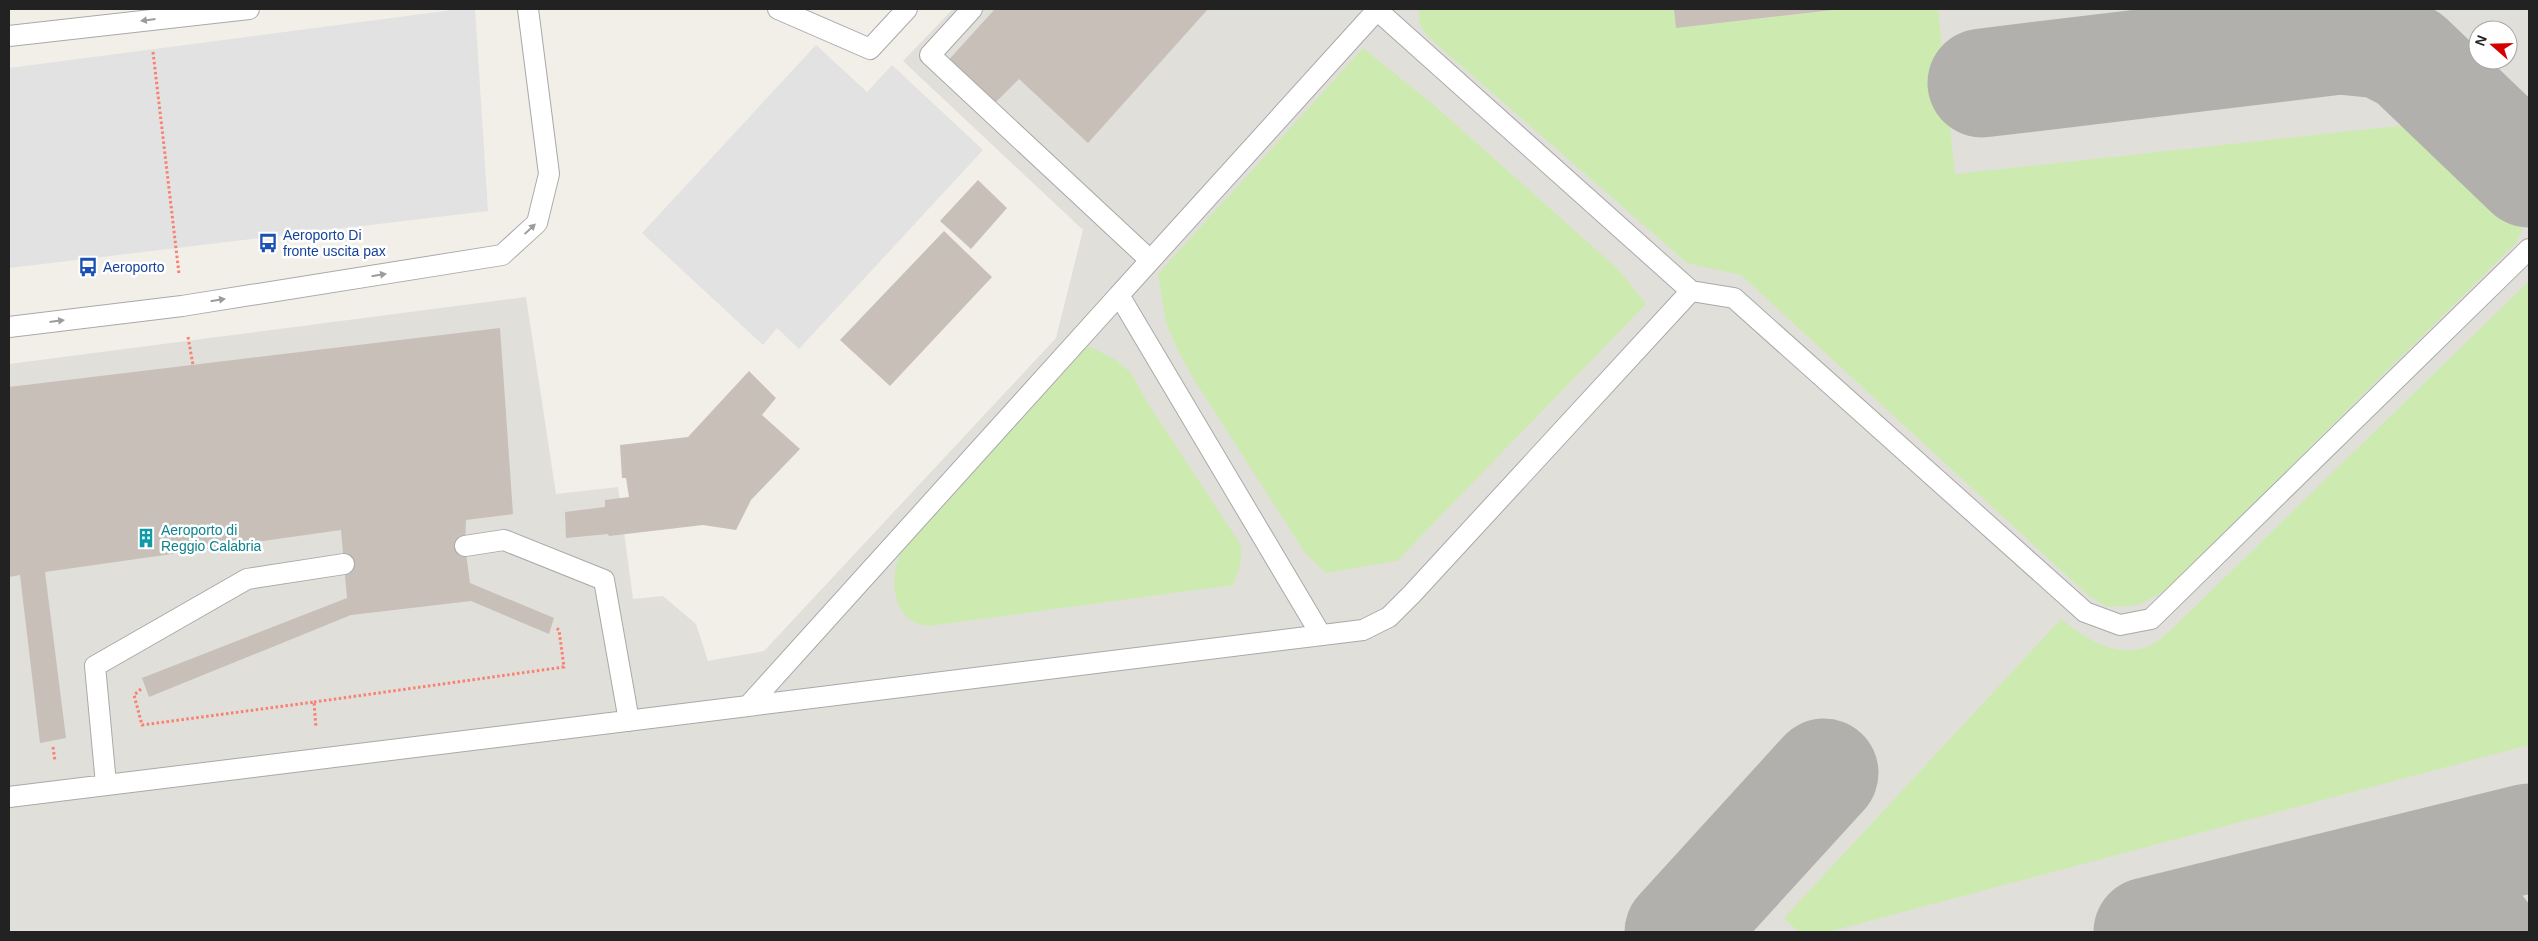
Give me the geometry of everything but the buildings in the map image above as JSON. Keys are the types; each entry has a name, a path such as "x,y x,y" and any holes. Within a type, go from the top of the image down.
{"lane":[{"path":"9,36 249,9"},
{"path":"9,327 182,306 502,255 537,223 549,174 528,9"},
{"path":"778,9 870,49 907,9"},
{"path":"972,9 930,55 1150,260"},
{"path":"748,706 1377,9 1691,291 1734,298 2085,612 2120,625 2151,619 2529,249"},
{"path":"9,796 1363,630 1389,617 1412,594 1691,291"},
{"path":"1119,295 1321,635"},
{"path":"465,546 504,540 604,580 629,721"},
{"path":"106,784 96,666 247,579 344,564"}],"path":[{"path":"149,20 182,306 193,364"},
{"path":"141,689 134,696 142,725 564,667 559,630 555,627"},
{"path":"314,702 320,758"}],"shaded area":[{"path":"460,9 475,9 488,211 9,268 9,68"},
{"path":"953,9 2529,9 2529,932 9,932 9,364 526,297 556,494 618,487 633,599 663,596 696,624 708,661 764,651 1056,338 1083,230 903,61"},
{"path":"816,45 867,92 892,65 983,150 799,349 777,328 763,345 642,233"}],"green space":[{"path":"1419,9 1674,9 1677,28 1844,9 1938,9 1955,174 2434,122 2515,203 2522,230 2516,243 2165,591 2138,605 2107,607 2089,596 1741,275 1687,263 1426,35 1419,22"},
{"path":"1363,48 1434,105 1619,270 1646,304 1397,561 1326,573 1305,553 1193,378 1177,349 1166,323 1158,274"},
{"path":"2529,281 2529,745 1828,932 1799,932 1784,918 2061,619 2091,640 2113,649 2137,650 2159,640"},
{"path":"1088,346 1116,360 1131,373 1149,405 1239,542 1241,559 1233,585 929,626 916,623 907,617 900,608 896,597 895,573 902,550"}],"taxiway":[{"path":"1982,83 2340,40 2381,44 2409,58 2529,173"},
{"path":"1679,932 1824,773"},
{"path":"2148,932 2529,838"},
{"path":"2358,880 2394,888 2423,898 2452,912 2482,932"}],"place":[{"name":"Aeroporto Di fronte uscita pax","path":"268,243"},
{"name":"Aeroporto","path":"88,267"},
{"name":"Aeroporto di Reggio Calabria","path":"146,538"}]}
